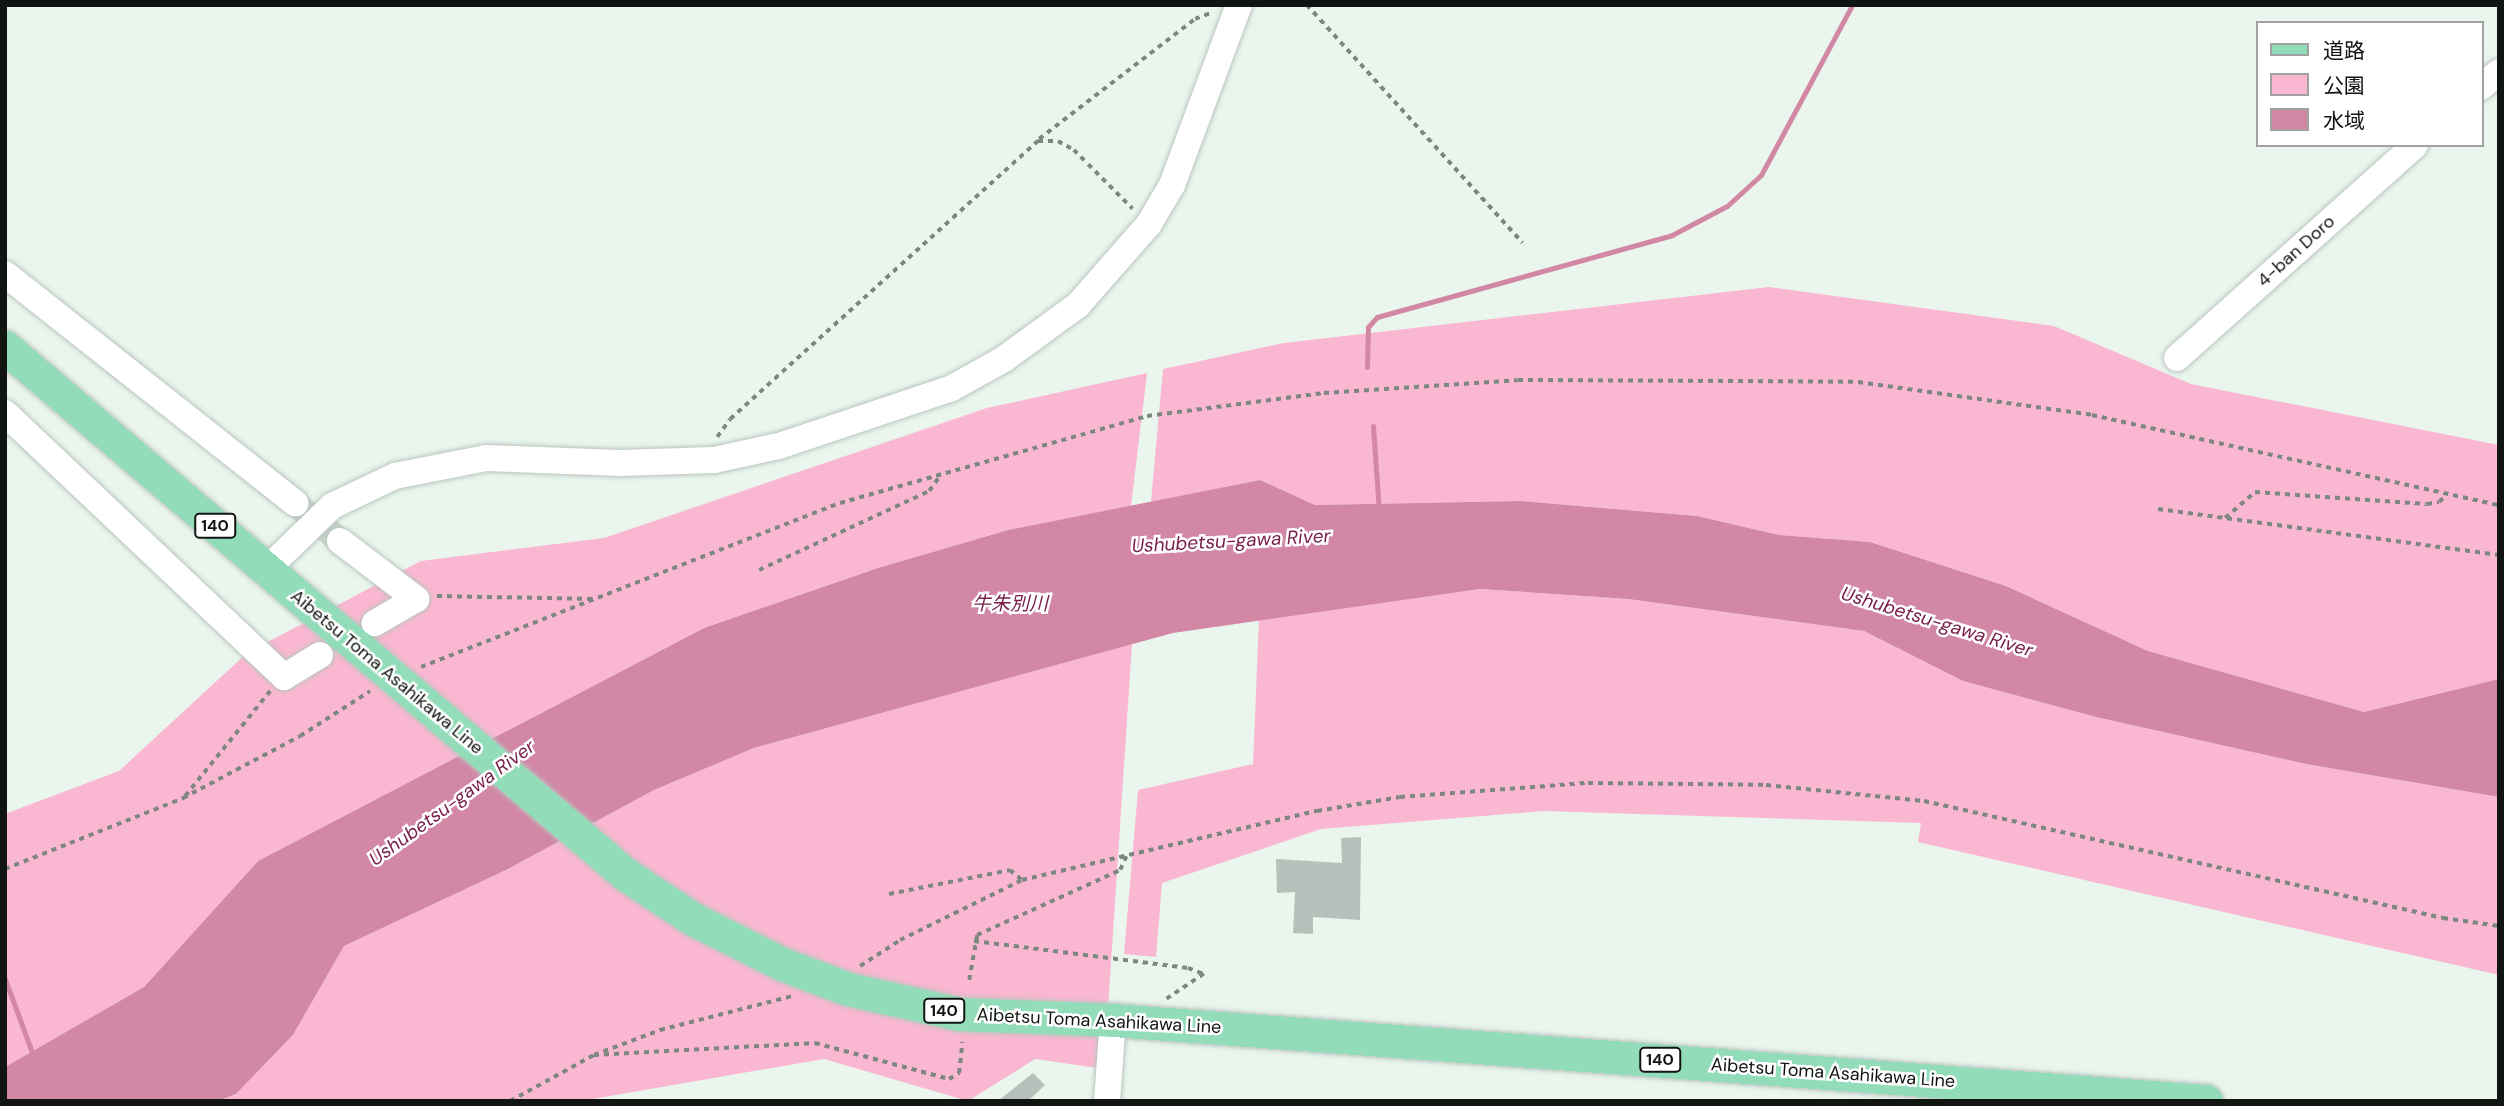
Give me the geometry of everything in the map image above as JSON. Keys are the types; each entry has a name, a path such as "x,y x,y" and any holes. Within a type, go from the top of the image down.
{"main road":[{"name":"Aibetsu Toma Asahikawa Line","path":"5,347 625,874 693,919 782,964 848,989 960,1014 1113,1020 2206,1101"}],"street":[{"path":"266,569 332,506 394,476 435,465 486,458 621,463 714,460 779,446 952,388 1041,335 1077,305 1149,224 1172,185 1239,6"},
{"path":"2483,85 2499,72"},
{"name":"4-ban Doro","path":"2176,358 2413,147"},
{"path":"5,274 295,503"},
{"path":"5,413 284,677 320,656"},
{"path":"340,541 416,599 375,623"},
{"path":"1107,1101 1113,1020"}],"path":[{"path":"1307,5 1522,243"},
{"path":"714,460 718,436 730,419 1038,141 1195,19 1239,6"},
{"path":"1038,141 1058,141 1074,150 1149,224"},
{"path":"417,668 840,503 1147,416 1324,393 1518,380 1789,379 1858,382 2092,415 2499,505"},
{"path":"759,570 929,491 941,475"},
{"path":"2225,518 2255,492 2427,504 2439,502 2447,494"},
{"path":"2158,509 2499,555"},
{"path":"416,599 596,599"},
{"path":"183,798 258,702 284,677"},
{"path":"5,869 183,798 300,736 378,687"},
{"path":"857,968 900,940 1022,880 1219,831 1400,797 1588,783 1766,785 1924,801 2443,918 2499,926"},
{"path":"968,980 974,941 984,931 1120,870 1128,854"},
{"path":"889,894 1010,870 1018,872 1022,880"},
{"path":"974,941 1188,968 1204,974 1156,1006"},
{"path":"510,1101 594,1055 660,1030 801,993"},
{"path":"594,1055 815,1043 949,1079 959,1073 962,1042"}],"green space":[{"path":"1769,287 2054,326 2191,384 2499,445 2499,679 2364,712 2148,651 2006,586 1870,542 1779,535 1697,516 1520,501 1315,505 1260,480 1151,502 1163,369 1284,343"},
{"path":"1147,373 1131,506 1008,530 878,568 704,628 258,861 144,987 5,1067 5,814 119,771 247,653 421,561 604,538 987,408"},
{"path":"1480,589 1628,599 1864,631 1963,681 2096,717 2306,764 2499,797 2499,975 1918,842 1921,823 1544,811 1321,829 1162,883 1156,957 1124,954 1138,790 1253,764 1259,620"},
{"path":"1132,644 1104,1069 1035,1059 968,1101 824,1059 581,1101 218,1101 236,1094 293,1035 344,946 506,870 654,790 754,748"}],"water":[{"name":"牛朱別川","path":"1260,480 1315,505 1520,501 1697,516 1779,535 1870,542 2006,586 2148,651 2364,712 2499,679 2499,797 2306,764 2096,717 1963,681 1864,631 1628,599 1480,589 1173,633 754,748 654,790 506,870 344,946 293,1035 236,1094 218,1101 5,1101 5,1067 144,987 258,861 704,628 878,568 1008,530"}],"building":[{"path":"1361,837 1360,920 1313,917 1313,934 1293,933 1295,892 1277,893 1276,859 1342,863 1341,838"},
{"path":"1033,1073 1045,1085 1028,1101 998,1101"}],"waterway":[{"path":"1367,367 1368,327 1377,317 1672,235 1727,206 1761,175 1852,5"},
{"path":"1373,426 1379,511"},
{"path":"5,979 34,1058"}],"tunnel":[{"path":"295,503 340,541"}],"water label":[{"name":"Ushubetsu-gawa River","path":"1231,541"},
{"name":"Ushubetsu-gawa River","path":"1937,622"},
{"name":"Ushubetsu-gawa River","path":"452,803"}]}
